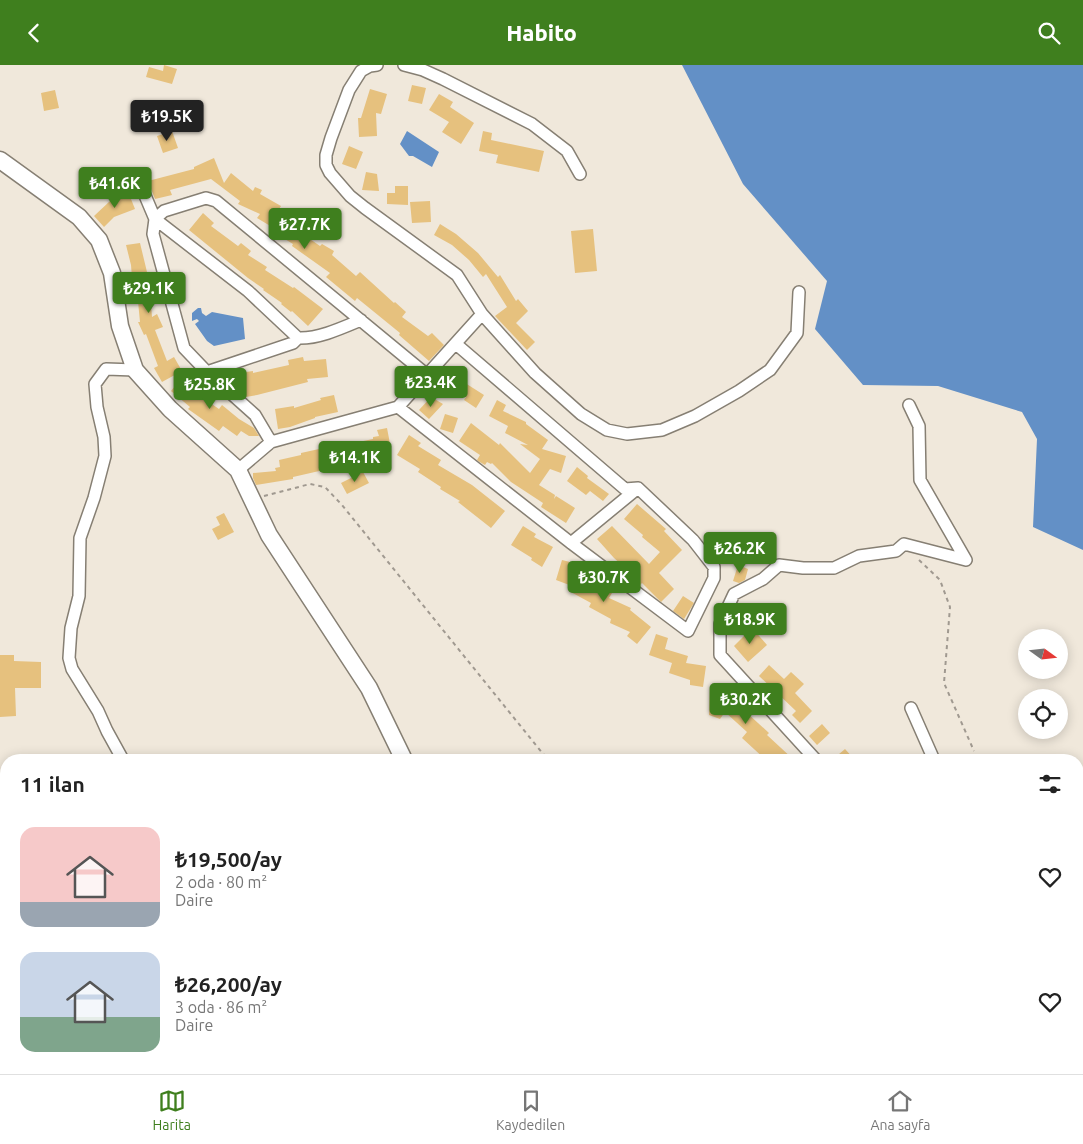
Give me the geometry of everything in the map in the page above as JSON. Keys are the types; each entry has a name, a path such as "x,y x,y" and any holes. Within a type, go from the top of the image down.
{"main road":[{"path":"0,160 79,217 99,240 112,273 120,326 134,370 170,409 238,470 269,535 369,688 401,754"}],"street":[{"path":"377,65 370,66 361,71 350,90 330,138 326,155 326,165 330,173 350,196 456,275 482,314 535,373 581,414 607,430 627,434 662,430 695,416 739,391 770,370 797,333 799,292"},
{"path":"404,65 443,79 532,124 566,151 580,174"},
{"path":"141,186 154,219 153,234 184,348 207,372 255,415 271,442"},
{"path":"154,219 164,211 206,198 216,201 427,375"},
{"path":"154,219 248,291 298,338"},
{"path":"238,470 271,442 398,407 482,314"},
{"path":"207,372 292,343 298,338 344,328 361,320"},
{"path":"398,407 571,543 688,631 714,578 714,567 693,540 638,489 625,489 456,344"},
{"path":"120,754 98,711 72,669 69,658 71,628 79,596 80,538 94,498 105,456 104,437 94,384 106,369 134,370"},
{"path":"811,754 720,655 720,624 734,593 763,579 779,565 803,568 834,568 859,556 896,551 904,544 966,560 920,480 919,426 909,405"},
{"path":"571,543 638,489"},
{"path":"911,708 931,754"}],"path":[{"path":"252,499 310,484 325,487 342,505 543,754"},
{"path":"904,544 940,580 950,607 944,683 974,751"}],"water":[{"path":"682,65 1083,65 1083,550 1033,527 1037,439 1022,412 938,386 863,385 815,329 827,281 743,184"},
{"path":"407,131 439,152 432,167 413,156 409,156 400,144"},
{"path":"201,308 202,313 206,316 212,312 243,318 245,339 214,346 207,341 195,324 199,321 197,319 192,321 192,313"}],"building":[{"path":"164,65 177,69 172,84 146,77 149,67 163,71"},
{"path":"412,85 426,88 422,104 408,101"},
{"path":"370,89 387,94 381,114 376,113 377,136 359,137 358,118 361,118"},
{"path":"55,90 59,108 44,111 41,93"},
{"path":"439,94 453,102 450,107 474,123 461,144 442,132 449,122 429,110"},
{"path":"172,131 178,148 163,153 157,136"},
{"path":"483,131 492,133 491,140 544,151 539,172 496,163 498,155 479,151"},
{"path":"349,146 363,152 356,169 342,164"},
{"path":"214,158 224,183 231,173 253,191 255,187 262,190 260,194 281,206 279,209 299,221 294,228 320,246 322,244 334,251 332,255 356,276 360,272 406,312 402,317 428,336 432,333 444,345 429,361 399,335 400,333 357,298 355,301 326,277 330,273 292,246 293,244 275,233 277,230 257,218 260,214 238,204 240,201 211,179 170,190 172,195 155,199 148,181 194,169 194,167"},
{"path":"366,172 377,174 379,191 362,190"},
{"path":"395,186 408,186 408,205 387,204 387,193 395,193"},
{"path":"129,194 135,209 114,217 104,227 94,216 110,201"},
{"path":"430,201 431,222 412,223 410,202"},
{"path":"203,213 214,223 211,226 238,246 241,243 251,251 248,255 267,267 265,270 294,287 323,309 308,326 292,311 189,230"},
{"path":"440,224 456,234 478,253 498,277 500,275 516,301 518,299 528,311 516,323 535,342 527,350 495,316 507,307 486,274 483,277 469,260 452,245 434,235"},
{"path":"593,229 597,271 575,273 571,231"},
{"path":"140,243 147,272 152,317 157,314 163,327 155,330 167,361 174,357 182,371 162,382 154,368 158,366 146,334 144,335 138,322 140,322 137,291 133,291 131,265 126,245"},
{"path":"303,357 304,361 326,359 328,377 307,379 308,382 257,395 246,397 243,394 239,373 253,371 253,373 289,365 288,360"},
{"path":"455,367 466,373 462,381 484,395 476,408 464,400 466,397 446,386"},
{"path":"185,374 196,383 191,390 219,409 222,405 254,428 259,436 249,436 241,431 237,436 223,426 219,431 188,409 190,407 171,391"},
{"path":"334,395 338,412 278,429 275,409 294,406 294,408"},
{"path":"431,397 443,404 429,419 419,410"},
{"path":"497,400 506,405 503,411 526,422 526,424 548,440 542,449 566,456 561,473 550,469 539,485 555,495 554,499 556,496 575,508 566,523 541,507 543,503 511,482 492,463 487,462 485,465 478,461 480,455 459,441 471,423 499,445 500,443 530,473 540,459 520,444 528,445 505,433 508,426 489,416"},
{"path":"445,414 458,418 453,433 440,429"},
{"path":"387,428 391,449 329,471 328,469 293,477 293,479 256,485 253,478 253,473 276,471 275,468 280,467 279,460 319,449 320,454 344,445 373,439 373,437 379,436 377,430"},
{"path":"409,435 421,443 418,446 441,460 438,465 472,485 505,511 491,528 458,502 460,501 418,472 420,469 397,455"},
{"path":"577,467 588,476 587,478 609,494 603,501 590,491 586,495 567,481"},
{"path":"363,472 369,483 347,494 341,483"},
{"path":"637,504 666,529 664,531 682,550 659,573 674,589 661,602 642,583 640,585 629,577 632,574 597,539 612,526 649,564 660,552 624,519"},
{"path":"224,513 234,532 218,540 212,529 220,525 216,517"},
{"path":"523,526 536,534 534,537 553,547 542,567 531,560 532,558 511,545"},
{"path":"562,560 570,562 568,570 612,593 609,598 631,608 630,610 651,627 637,644 627,636 630,632 610,623 611,619 589,607 591,603 569,591 572,586 556,580"},
{"path":"738,565 748,569 745,580 739,583 733,581"},
{"path":"683,596 694,603 684,619 673,611"},
{"path":"752,628 767,645 748,662 734,646"},
{"path":"656,634 668,638 665,649 688,656 686,663 706,666 703,687 690,685 690,680 669,673 672,663 649,655"},
{"path":"0,655 14,655 14,661 41,662 41,688 15,688 16,716 0,717"},
{"path":"769,665 784,679 791,672 804,684 795,693 812,711 800,723 792,715 796,711 759,676"},
{"path":"710,687 725,689 735,707 740,702 748,710 746,712 769,733 767,735 788,754 759,754 742,738 747,732 725,712 720,719 709,715"},
{"path":"822,724 830,733 817,745 809,736"},
{"path":"845,749 850,754 839,754"}]}
